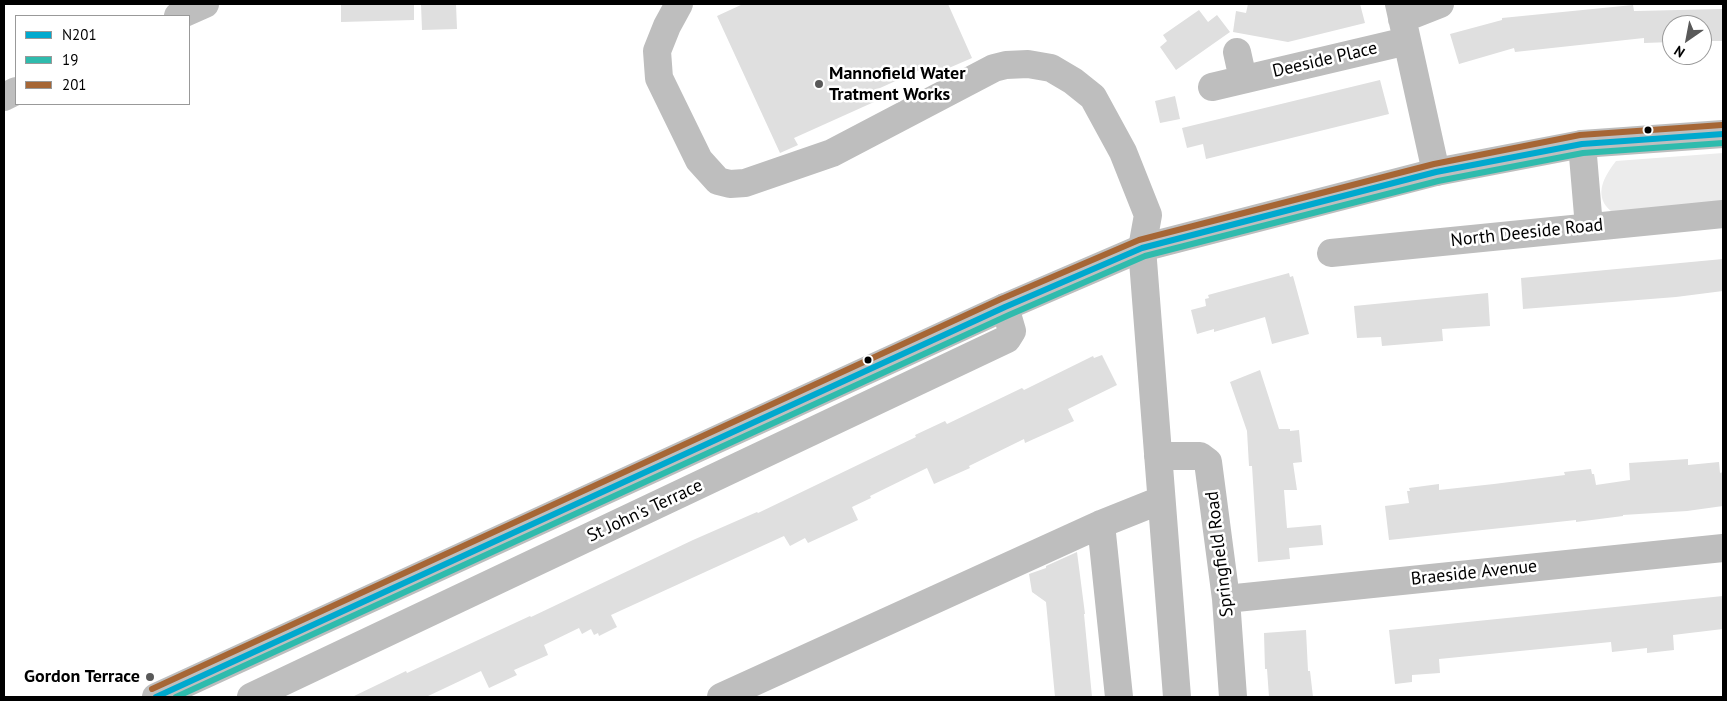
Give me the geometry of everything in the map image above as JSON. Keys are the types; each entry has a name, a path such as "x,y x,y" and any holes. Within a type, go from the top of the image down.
{"street":[{"path":"180,15 205,4"},
{"path":"679,4 667,26 658,51 659,78 699,160 718,181 730,184 745,183 832,153 994,68 1006,65 1028,64 1051,68 1073,81 1093,97 1122,152 1148,215 1142,248 1177,697"},
{"name":"Deeside Place","path":"1212,87 1244,80 1403,21 1440,4"},
{"path":"1403,21 1436,172"},
{"path":"1237,52 1244,80"},
{"path":"1142,248 1436,172 1582,144 1723,134"},
{"path":"1582,144 1589,227"},
{"name":"North Deeside Road","path":"1331,253 1723,214"},
{"name":"St John's Terrace","path":"156,697 1005,308 1142,248"},
{"name":"St John's Terrace","path":"252,697 1007,339 1012,331 1005,308"},
{"name":"Springfield Road","path":"1158,456 1200,456 1208,462 1226,599 1233,697"},
{"path":"721,697 1101,524 1161,500"},
{"path":"1101,524 1119,697"},
{"name":"Braeside Avenue","path":"1226,599 1723,548"}],"shaded area":[{"path":"1723,153 1723,207 1619,217 1607,207 1603,200 1603,183 1616,161"}],"building":[{"path":"341,4 414,4 414,20 341,22"},
{"path":"421,4 456,4 457,29 422,30"},
{"name":"Mannofield Water Tratment Works","path":"743,4 948,4 972,58 935,74 931,65 869,93 874,102 794,138 798,145 780,153 717,16"},
{"path":"1248,4 1360,4 1365,23 1288,42 1233,32 1236,11 1246,13"},
{"path":"1633,5 1634,11 1723,9 1723,41 1712,41 1712,15 1662,15 1662,42 1644,43 1644,38 1515,52 1514,48 1459,64 1450,34 1502,20 1502,18"},
{"path":"1199,10 1208,22 1217,15 1230,32 1176,70 1160,47 1167,41 1163,35"},
{"path":"1380,80 1389,114 1206,159 1203,144 1187,148 1182,128"},
{"path":"1175,96 1180,119 1160,123 1155,101"},
{"path":"1723,259 1723,291 1676,297 1523,309 1521,278"},
{"path":"1289,273 1290,277 1293,276 1309,334 1272,344 1265,317 1214,332 1214,329 1197,334 1191,310 1206,306 1205,299 1209,298 1208,295"},
{"path":"1488,293 1490,326 1442,329 1443,341 1382,346 1381,337 1357,338 1354,306"},
{"path":"1102,355 1117,385 1068,409 1074,421 1025,443 1024,439 969,466 970,468 934,484 927,468 852,507 858,520 808,543 805,538 790,546 784,536 611,615 617,627 599,636 598,633 594,635 591,629 582,634 579,628 544,645 548,655 514,670 517,675 489,688 481,671 426,697 352,697 406,671 407,673 531,617 693,540 758,513 916,437 915,435 945,421 947,424 1022,388 1024,390 1093,356 1094,358"},
{"path":"1260,370 1279,429 1299,430 1302,462 1293,463 1297,490 1284,490 1287,528 1321,525 1323,545 1289,548 1290,559 1258,562 1252,466 1249,466 1247,431 1230,382"},
{"path":"1688,459 1688,465 1719,462 1720,473 1723,472 1723,506 1389,540 1385,506 1409,503 1407,491 1410,491 1409,488 1439,484 1439,490 1565,475 1564,472 1591,469 1596,485 1630,480 1629,463"},
{"path":"1077,552 1085,614 1092,697 1055,697 1046,602 1032,592 1029,574 1046,568 1046,566"},
{"path":"1723,596 1723,629 1673,635 1674,650 1647,653 1647,648 1612,652 1611,642 1439,659 1440,673 1412,675 1412,682 1395,684 1389,630"},
{"path":"1306,630 1308,671 1310,671 1313,697 1269,697 1267,669 1265,669 1264,633"}],"transit line":[{"name":"201","path":"152,689 1001,299 1139,240 1434,164 1580,135 1722,125"},
{"name":"N201","path":"156,697 1005,307 1142,248 1436,172 1582,144 1723,134"},
{"name":"19","path":"176,697 1009,315 1145,256 1438,181 1583,153 1723,143"}],"place":[{"name":"Mannofield Water Tratment Works","path":"819,84"},
{"name":"Gordon Terrace","path":"150,677"}]}
